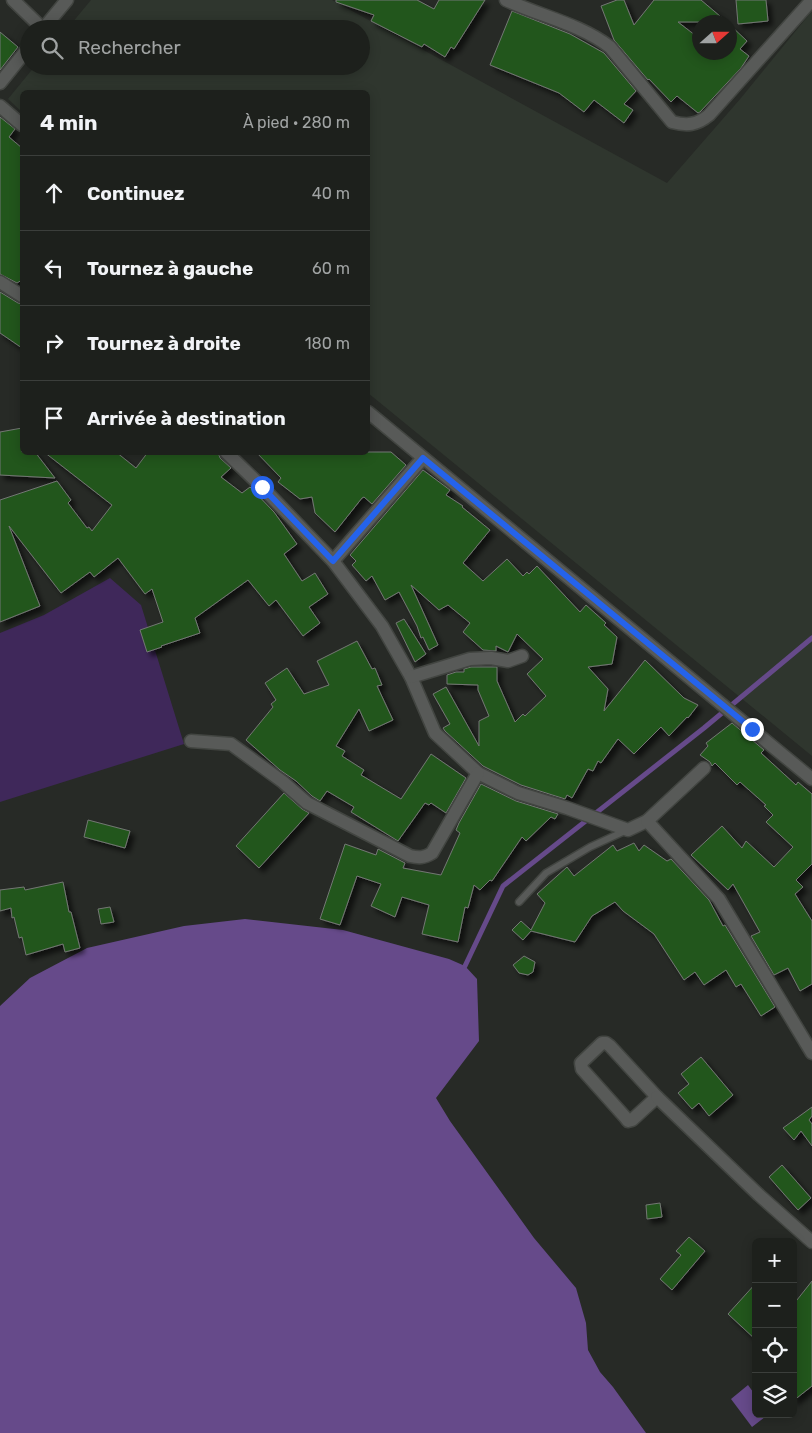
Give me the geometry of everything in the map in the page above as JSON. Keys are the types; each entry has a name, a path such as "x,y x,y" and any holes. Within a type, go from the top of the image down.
{"street":[{"path":"13,0 34,20"},
{"path":"50,20 67,0"},
{"path":"506,0 526,10 578,29 600,40 610,47 672,122 687,126 701,122 709,115 812,0"},
{"path":"0,83 20,58"},
{"path":"0,106 20,123"},
{"path":"0,282 20,295"},
{"path":"370,414 812,779"},
{"path":"229,455 333,561 382,626 411,677 435,733 478,773 518,793 568,808 628,830 647,821 704,768"},
{"path":"333,561 423,458"},
{"path":"411,677 470,659 491,658 508,661 522,656"},
{"path":"192,741 231,744 283,782 307,803 410,856 419,858 425,858 432,853 478,773"},
{"path":"647,821 719,899 812,1053"},
{"path":"657,1097 632,1120 628,1121 582,1069 582,1063 602,1043 606,1043 657,1097 759,1195 812,1242"}],"lane":[{"path":"519,902 546,874 590,847 628,830"}],"shaded area":[{"path":"91,0 332,0 369,20 74,20"},
{"path":"812,11 812,756 370,395 370,90 20,90 20,110 8,99 28,75 370,75 370,21 667,183 741,98"},
{"path":"110,578 141,605 184,744 0,802 0,633 44,615"},
{"path":"245,919 343,930 449,959 465,966 477,979 479,1041 436,1098 450,1121 534,1238 576,1288 586,1323 588,1350 600,1372 646,1433 0,1433 0,1006 30,978 87,948 184,926"},
{"path":"748,1385 752,1390 752,1418 764,1418 752,1427 731,1399"}],"building":[{"path":"336,0 417,0 434,9 439,0 485,0 454,49 451,47 445,57 424,44 422,47 371,21 374,15 336,2"},
{"path":"617,0 624,0 634,25 654,0 701,0 719,15 692,15 692,22 678,22 692,33 692,60 737,60 737,32 747,41 740,49 749,56 741,68 698,113 677,96 671,102 648,80 614,40 601,6"},
{"path":"736,0 766,0 768,21 738,24"},
{"path":"512,11 570,34 604,53 636,91 624,104 633,110 624,123 594,100 584,112 559,93 490,65"},
{"path":"0,32 18,47 0,70"},
{"path":"0,117 15,129 9,137 20,146 20,281 17,283 0,274"},
{"path":"0,292 20,304 20,347 0,333"},
{"path":"20,428 20,455 37,455 55,478 0,475 0,432"},
{"path":"370,452 391,452 406,465 372,504 364,497 362,498 335,532 315,513 312,497 300,499 278,482 281,478 259,455 370,455"},
{"path":"48,455 120,455 136,468 146,455 219,455 231,468 221,477 242,493 250,487 274,512 297,544 284,554 302,581 315,573 328,594 309,607 320,623 303,636 276,600 269,606 248,580 195,618 200,633 147,652 140,630 163,622 152,589 145,594 118,558 94,577 90,572 61,593 9,526 40,606 0,622 0,500 57,481 71,500 68,503 87,528 89,527 92,531 112,505"},
{"path":"423,470 450,490 446,495 463,506 490,530 463,563 483,581 507,559 523,576 527,572 529,574 537,566 580,612 586,605 606,623 604,625 617,637 612,664 588,667 608,689 604,711 645,660 684,698 698,705 688,718 669,736 661,727 634,754 618,739 601,763 598,761 593,771 588,769 572,798 567,795 565,799 521,785 483,766 445,731 443,728 450,724 433,694 446,687 479,746 479,721 489,716 478,690 478,685 447,684 447,675 464,672 464,669 471,667 497,667 497,681 515,722 523,714 525,716 546,696 527,674 543,659 517,634 508,652 496,646 496,651 483,650 463,632 470,623 448,605 439,610 411,585 438,645 429,650 423,637 421,638 417,626 399,592 385,600 372,576 366,581 352,565 356,561 350,555"},
{"path":"404,619 426,654 415,662 396,623"},
{"path":"357,641 372,669 375,668 382,685 377,686 393,720 369,731 359,709 336,746 345,751 342,756 364,770 361,775 401,799 431,754 466,778 446,813 431,803 429,805 425,803 398,841 351,812 354,807 327,791 320,801 312,796 246,740 273,707 271,704 276,700 265,683 287,668 304,694 329,685 317,661"},
{"path":"732,723 764,750 761,753 796,785 798,782 812,794 812,864 796,880 803,887 795,894 812,921 812,984 800,991 788,968 774,975 751,936 760,932 733,884 728,890 691,855 722,826 742,848 746,841 774,867 793,847 766,822 773,815 764,806 766,805 740,782 737,785 715,763 712,766 710,762 700,755 708,746 706,743"},
{"path":"481,784 516,801 558,814 555,819 551,817 526,841 522,837 492,881 490,880 480,890 474,885 468,908 465,907 458,942 422,934 429,905 402,897 395,917 371,906 381,884 357,876 340,925 320,919 345,844 376,855 378,849 405,863 403,868 441,875 460,833 456,830 459,823"},
{"path":"284,793 309,813 259,868 236,846"},
{"path":"88,820 130,831 125,848 84,837"},
{"path":"634,843 639,851 644,845 667,861 671,859 709,900 723,926 725,925 775,1007 761,1016 741,984 736,987 726,970 704,985 695,972 684,980 654,934 623,911 615,902 592,916 575,942 531,931 523,940 512,930 521,921 531,930 545,903 537,894 567,867 574,876 613,845 617,851"},
{"path":"63,882 69,912 71,912 80,948 65,952 63,944 26,955 22,937 19,938 14,917 12,918 11,908 0,911 0,890 24,887 25,890"},
{"path":"110,907 114,922 101,924 98,909"},
{"path":"524,956 535,962 533,972 528,975 519,973 513,965"},
{"path":"701,1057 733,1095 709,1116 699,1103 692,1109 678,1093 689,1084 681,1074"},
{"path":"812,1107 812,1116 809,1120 812,1124 812,1146 801,1131 794,1140 783,1128"},
{"path":"782,1165 811,1198 798,1210 769,1177"},
{"path":"660,1203 662,1217 647,1219 646,1205"},
{"path":"689,1237 705,1251 672,1290 660,1279 681,1255 676,1251"},
{"path":"812,1281 812,1386 797,1398 797,1328 797,1300"},
{"path":"752,1287 752,1336 728,1314"}],"waterway":[{"path":"465,966 503,886 704,728 812,638"}],"route":[{"path":"262,487 333,561 423,458 752,729"}]}
